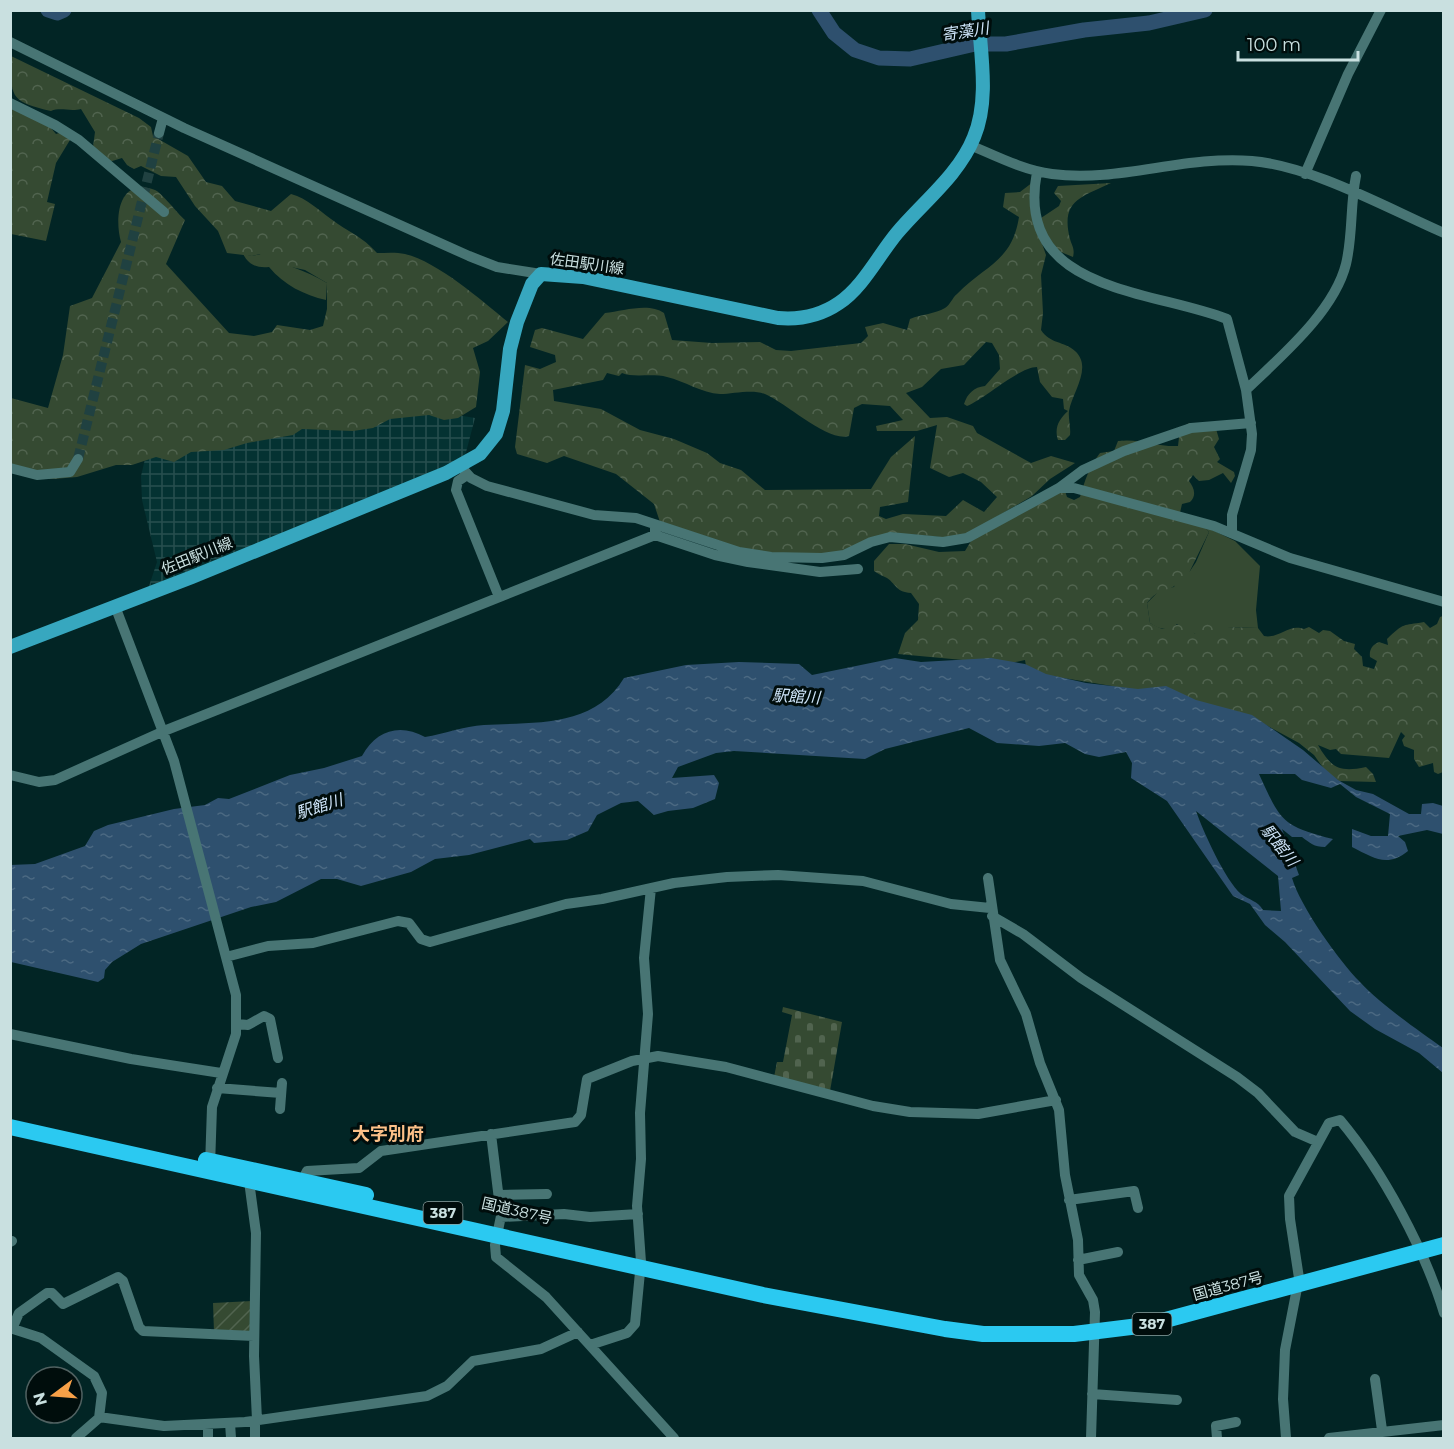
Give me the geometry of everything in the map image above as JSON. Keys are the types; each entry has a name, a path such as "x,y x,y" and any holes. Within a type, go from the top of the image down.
{"highway":[{"name":"国道387号","path":"10,1116 210,1166 249,1181 499,1226"},
{"name":"国道387号","path":"10,1127 210,1166 302,1181 499,1226 763,1295 983,1334 1029,1336 1094,1332 1177,1318 1443,1245"}],"main road":[{"name":"佐田駅川線","path":"10,647 463,470 480,454 499,427 512,339 527,293 535,279 541,274 583,277 778,318 808,317 830,309 848,296 970,145 980,112 981,71 978,10"}],"street":[{"path":"1305,174 1348,74 1381,10"},
{"path":"10,42 163,118 479,260 541,274"},
{"path":"10,103 66,130 164,212"},
{"path":"159,133 163,118"},
{"path":"970,145 1037,172 1073,176 1229,160 1276,165 1353,193 1443,233"},
{"path":"1037,172 1033,192 1038,221 1044,239 1056,257 1093,279 1131,292 1202,309 1227,319 1246,390 1251,423 1251,450 1232,515 1232,533"},
{"path":"1246,390 1315,319 1337,286 1346,267 1350,244 1356,176"},
{"path":"499,597 456,490 463,470 487,486 594,515 629,517 657,524 739,552 771,557 822,558 844,555 871,542 890,537 959,541 1059,488 1072,476 1100,461 1191,428 1251,423"},
{"path":"10,468 36,475 70,472 78,459"},
{"path":"1059,488 1074,488 1214,526 1290,558 1443,602"},
{"path":"655,536 657,524"},
{"path":"10,775 39,782 51,781 164,731 655,536 715,555 748,562 820,572 858,569"},
{"path":"115,606 164,731 178,776 236,995 237,1024 234,1041 221,1073 211,1120 210,1166"},
{"path":"225,955 262,947 313,943 398,921 408,923 421,939 430,942 566,904 727,877 817,877 876,884 991,912 1086,981 1237,1077 1258,1093 1295,1132 1318,1142"},
{"path":"988,878 991,912 1003,969 1026,1014 1040,1064 1056,1100 1061,1119 1069,1200 1078,1240 1080,1280 1093,1300 1091,1438"},
{"path":"590,1345 632,1329 641,1262 638,1214 648,1014 644,958 651,888"},
{"path":"237,1024 248,1025 264,1016 270,1019 278,1058"},
{"path":"10,1034 131,1059 221,1073"},
{"path":"302,1181 307,1171 359,1168 381,1151 578,1120 582,1115 587,1079 645,1057 658,1056 726,1067 873,1106 910,1112 978,1114 1056,1100"},
{"path":"217,1088 257,1097 281,1088 280,1109"},
{"path":"1286,1438 1283,1405 1285,1350 1299,1272 1290,1219 1289,1196 1329,1123 1340,1120 1383,1180 1421,1252 1443,1312"},
{"path":"491,1134 499,1195 499,1226 494,1248 497,1259 539,1291 590,1345 671,1438"},
{"path":"249,1181 256,1233 255,1438"},
{"path":"1069,1200 1134,1191 1138,1208"},
{"path":"499,1195 547,1194"},
{"path":"499,1226 564,1214 590,1217 638,1214"},
{"path":"1078,1260 1118,1252"},
{"path":"81,1437 99,1417 102,1392 94,1376 41,1338 11,1329 19,1313 47,1293 50,1292 63,1304 118,1277 123,1281 142,1330 254,1336"},
{"path":"99,1417 164,1426 230,1423 427,1396 447,1386 473,1361 541,1349 578,1332"},
{"path":"1375,1379 1382,1430"},
{"path":"1092,1394 1177,1401"},
{"path":"1217,1438 1216,1426 1236,1422"},
{"path":"230,1423 231,1438"},
{"path":"208,1424 208,1438"},
{"path":"1329,1438 1362,1436 1382,1430 1443,1425"}],"shaded area":[{"path":"416,408 475,418 465,456 458,462 148,589 157,562 142,500 141,476 145,459 336,418"}],"green space":[{"path":"11,56 139,118 151,127 153,136 188,156 206,182 222,186 235,201 271,211 291,194 297,196 360,238 377,253 402,253 418,258 445,273 472,293 508,322 488,341 473,348 480,372 476,407 458,418 444,420 429,415 390,419 373,428 353,431 302,429 293,435 247,443 224,450 191,452 174,462 156,457 132,465 116,465 77,477 32,478 11,471 11,398 48,408 63,355 70,306 92,298 121,242 119,211 122,201 134,189 143,187 155,190 185,220 166,264 229,333 254,336 272,332 277,325 310,330 323,326 327,309 327,283 305,270 268,262 260,254 252,256 227,253 218,231 195,206 176,177 161,176 141,166 134,169 122,158 109,162 93,147 95,132 81,109 51,111 20,100 15,95 11,80"},
{"path":"10,106 50,127 56,134 69,130 73,135 56,163 47,202 55,204 46,241 11,234"},
{"path":"1033,182 1041,218 1059,206 1061,201 1054,193 1058,186 1111,183 1083,197 1071,208 1068,226 1073,257 1056,250 1039,235 1046,255 1041,275 1043,313 1041,330 1049,338 1075,351 1082,365 1080,380 1069,411 1070,435 1065,440 1058,440 1058,424 1068,411 1064,409 1063,399 1052,397 1040,382 1037,367 1012,377 975,402 967,406 964,404 972,392 985,386 1000,369 999,355 992,343 986,342 964,365 941,369 922,387 906,393 930,418 947,417 973,426 977,433 1031,463 1051,456 1075,463 1050,479 1032,496 969,533 951,538 906,534 843,553 760,555 660,522 654,504 616,474 564,456 547,463 517,454 515,447 525,365 540,369 556,362 555,355 530,347 535,330 542,328 583,339 605,313 651,308 664,313 672,340 712,343 760,342 776,350 791,351 861,343 868,336 865,327 883,323 907,330 910,319 945,308 967,284 1004,253 1015,232 1019,217 1003,207 1005,193 1020,192","holes":["607,373 619,376 622,373 661,376 720,394 748,392 765,394 819,428 840,436 849,436 854,408 862,404 890,406 903,420 876,426 877,431 917,431 937,425 930,468 949,477 963,473 981,482 997,497 984,512 963,500 946,516 903,514 886,519 879,516 880,507 908,502 915,436 891,457 871,489 765,490 741,470 720,463 707,453 674,439 640,430 601,409 554,401 553,390 603,380"]},
{"path":"243,254 252,256 261,254 319,278 327,283 326,300 295,288 269,267 260,267 250,263"},
{"path":"1189,423 1201,423 1216,429 1219,439 1214,447 1220,459 1217,462 1234,472 1235,476 1231,483 1223,473 1209,480 1199,481 1193,475 1189,481 1194,497 1190,502 1182,504 1179,517 1204,526 1209,532 1187,577 1178,577 1178,583 1159,592 1147,603 1150,623 1162,629 1183,623 1195,634 1203,623 1216,620 1227,627 1258,628 1264,636 1294,628 1309,627 1319,633 1323,630 1330,631 1344,641 1355,644 1354,649 1362,657 1363,666 1374,669 1377,661 1370,657 1370,654 1374,645 1379,642 1388,645 1387,639 1404,626 1424,622 1430,628 1437,624 1443,616 1443,772 1438,774 1434,772 1433,763 1419,767 1414,759 1414,750 1404,746 1402,740 1405,736 1401,732 1389,758 1341,754 1336,749 1330,750 1318,745 1327,759 1336,767 1356,769 1366,767 1373,774 1376,782 1339,781 1326,772 1314,755 1299,743 1264,724 1129,693 1112,686 1027,672 1025,660 1006,664 898,654 905,633 918,620 919,604 911,593 899,590 887,578 874,571 874,561 889,544 905,544 939,552 965,551 971,541 1045,497 1065,491 1067,497 1074,500 1080,497 1096,458 1100,453 1114,451 1118,441 1178,446 1180,429"},
{"path":"1204,526 1235,541 1260,566 1256,610 1258,628 1227,627 1195,634 1177,624 1164,629 1150,623 1147,603 1161,589 1174,587 1178,577 1190,571 1209,532"},
{"path":"783,1007 842,1022 830,1091 774,1077 777,1062 783,1062 792,1015 782,1012"},
{"path":"252,1301 250,1332 214,1332 213,1303"}],"water":[{"name":"駅館川","path":"895,658 921,662 991,658 1025,664 1046,674 1086,683 1138,689 1166,686 1196,700 1252,715 1303,750 1338,780 1356,790 1373,794 1409,814 1421,814 1422,804 1433,803 1443,806 1443,834 1427,830 1398,836 1405,842 1408,851 1393,859 1380,860 1352,847 1352,829 1371,836 1388,836 1390,814 1356,797 1340,784 1331,788 1302,780 1295,774 1259,774 1273,803 1285,820 1303,830 1333,839 1325,847 1318,846 1302,837 1292,837 1282,829 1299,875 1292,878 1311,918 1351,973 1369,991 1443,1048 1443,1073 1419,1053 1375,1029 1350,1011 1285,942 1265,925 1250,904 1233,896 1167,801 1131,778 1132,763 1126,752 1099,757 1085,754 1065,743 1039,746 997,743 969,728 885,749 865,759 734,751 716,753 678,767 672,778 714,775 719,783 715,799 693,808 654,815 638,801 621,803 597,815 588,831 567,840 534,843 530,839 469,855 435,859 411,872 361,886 337,879 321,879 276,902 251,907 141,944 112,962 105,970 104,978 98,982 11,962 10,865 35,864 85,846 94,831 108,825 174,809 205,805 218,798 229,799 290,775 324,768 362,756 374,740 389,732 407,730 425,737 462,728 543,722 580,714 597,706 624,678 686,665 739,662 799,664 812,675","holes":["1196,811 1278,876 1281,911 1263,910 1241,894 1228,878"]}],"waterway":[{"name":"寄藻川","path":"48,10 57,13 64,10"},
{"name":"寄藻川","path":"819,10 834,33 855,50 879,58 910,59 975,44 1006,44 1084,30 1149,23 1205,10"}],"tunnel":[{"path":"78,459 159,133"}],"district":[{"name":"大字別府","path":"388,1134"}]}
